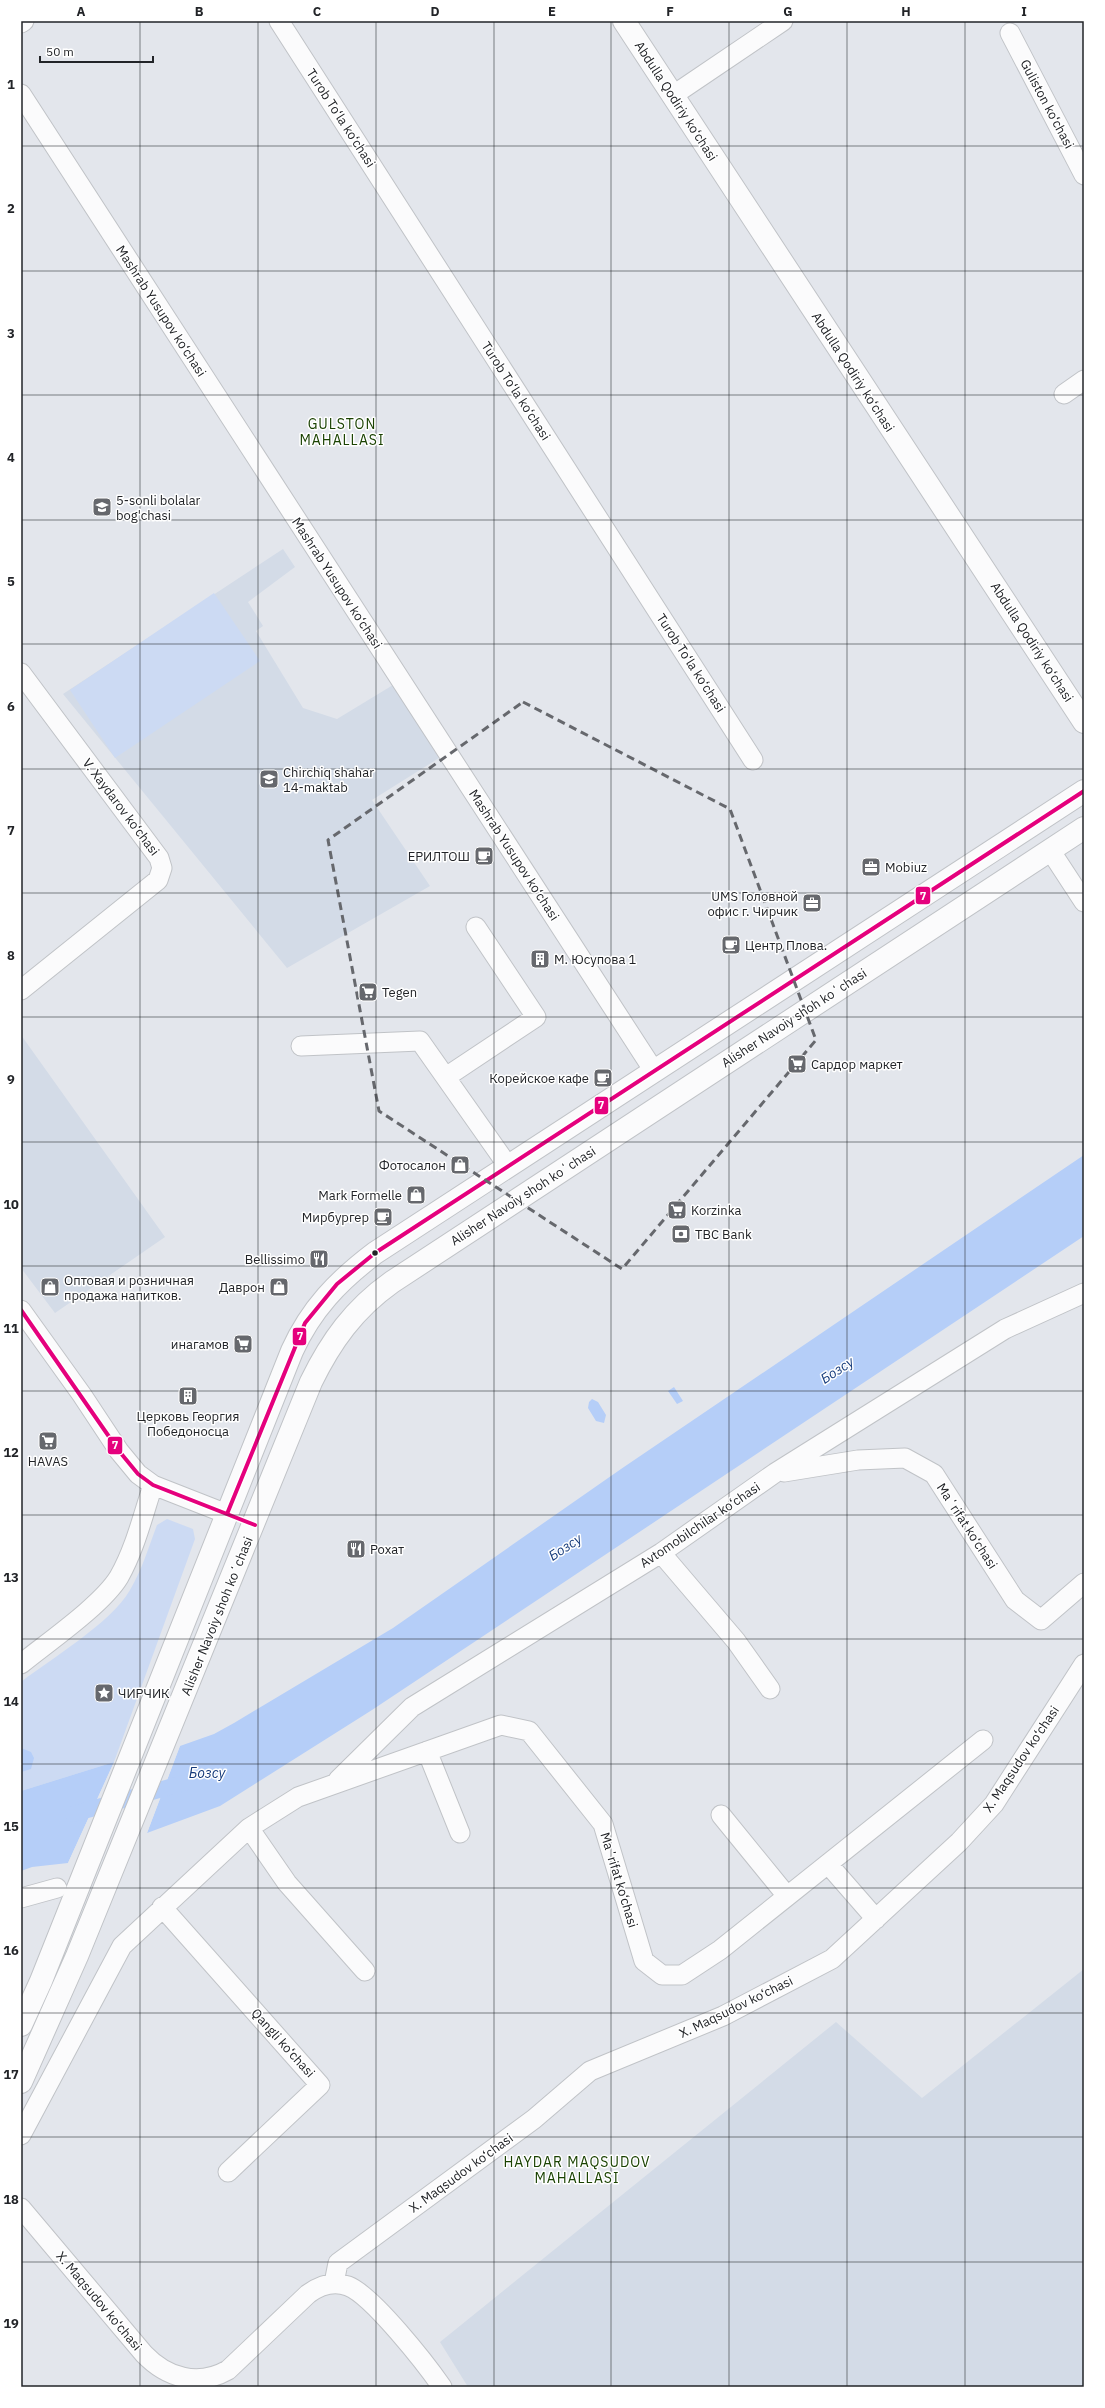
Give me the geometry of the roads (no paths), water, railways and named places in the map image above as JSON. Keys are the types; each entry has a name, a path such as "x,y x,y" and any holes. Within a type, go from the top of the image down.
{"main road":[{"name":"Abdulla Qodiriy ko‘chasi","path":"624,21 1084,722"},
{"path":"21,2025 90,1859 292,1351 313,1311 337,1284 375,1253 1084,791"},
{"name":"Alisher Navoiy shoh koʻchasi","path":"21,2082 121,1849 255,1525 302,1404 321,1361 347,1322 374,1295 1084,828"},
{"path":"227,1514 255,1525"}],"street":[{"name":"Turob To‘la ko‘chasi","path":"279,21 753,760"},
{"path":"672,96 783,21"},
{"name":"Guliston ko‘chasi","path":"1010,32 1084,175"},
{"name":"Mashrab Yusupov ko‘chasi","path":"21,94 654,1071"},
{"path":"1064,394 1084,380"},
{"name":"V. Xaydarov ko‘chasi","path":"21,673 160,858 162,868 158,880 21,990"},
{"path":"1050,850 1084,902"},
{"path":"446,1077 536,1017 476,927"},
{"path":"301,1046 420,1041 508,1166"},
{"name":"Avtomobilchilar ko‘chasi","path":"334,1784 412,1707 661,1553 775,1473 1006,1329 1084,1294"},
{"path":"21,1310 128,1464 154,1485 227,1514"},
{"name":"Maʼrifat ko‘chasi","path":"775,1473 858,1460 905,1458 934,1474 1015,1600 1041,1620 1084,1583"},
{"path":"21,1664 97,1602 112,1587 124,1568 154,1485"},
{"path":"661,1553 736,1641 770,1689"},
{"name":"X. Maqsudov ko‘chasi","path":"21,2208 152,2362 187,2383 204,2380 228,2370 308,2294 320,2287 334,2283 338,2263 534,2119 590,2071 723,2016 832,1959 959,1842 994,1804 1084,1664"},
{"name":"Maʼrifat ko‘chasi","path":"249,1828 298,1796 501,1725 530,1731 603,1824 644,1961 662,1975 682,1975 720,1950 982,1740"},
{"path":"427,1751 460,1833"},
{"path":"721,1815 787,1896"},
{"path":"21,2135 122,1946 162,1907 249,1828 287,1883 365,1971"},
{"path":"828,1864 876,1919"},
{"path":"21,1898 57,1888"},
{"name":"Qangli ko‘chasi","path":"162,1907 320,2084 228,2172"},
{"path":"334,2283 349,2286 364,2295 425,2362 442,2387"}],"water":[{"name":"Бозсу","path":"1084,1155 1084,1236 372,1710 220,1806 147,1833 180,1746 214,1734 234,1723 393,1628 621,1469"},
{"path":"674,1387 683,1401 677,1404 668,1391"},
{"path":"592,1399 598,1402 606,1415 604,1423 596,1421 588,1408 589,1402"},
{"path":"21,1748 31,1752 34,1758 31,1769 21,1772"},
{"path":"114,1762 68,1863 32,1867 21,1871 21,1791"}],"waterway":[{"name":"Бозсу","path":"73,1814 184,1783"}],"place":[{"name":"5-sonli bolalar bog'chasi","path":"102,507"},
{"name":"Chirchiq shahar 14-maktab","path":"269,779"},
{"name":"ЕРИЛТОШ","path":"484,856"},
{"name":"Mobiuz","path":"871,867"},
{"name":"UMS Головной офис г. Чирчик","path":"812,903"},
{"name":"Центр Плова.","path":"731,945"},
{"name":"М. Юсупова 1","path":"540,959"},
{"name":"Tegen","path":"368,992"},
{"name":"Сардор маркет","path":"797,1064"},
{"name":"Корейское кафе","path":"603,1078"},
{"name":"Фотосалон","path":"460,1165"},
{"name":"Mark Formelle","path":"416,1195"},
{"name":"Korzinka","path":"677,1210"},
{"name":"Мирбургер","path":"383,1217"},
{"name":"TBC Bank","path":"681,1234"},
{"name":"Bellissimo","path":"319,1259"},
{"name":"Оптовая и розничная продажа напитков.","path":"50,1287"},
{"name":"Даврон","path":"279,1287"},
{"name":"инагамов","path":"243,1344"},
{"name":"Церковь Георгия Победоносца","path":"188,1396"},
{"name":"HAVAS","path":"48,1441"},
{"name":"Рохат","path":"356,1549"},
{"name":"ЧИРЧИК","path":"104,1693"}],"district":[{"name":"GULSTON MAHALLASI","path":"342,432"},
{"name":"HAYDAR MAQSUDOV MAHALLASI","path":"577,2170"}]}
